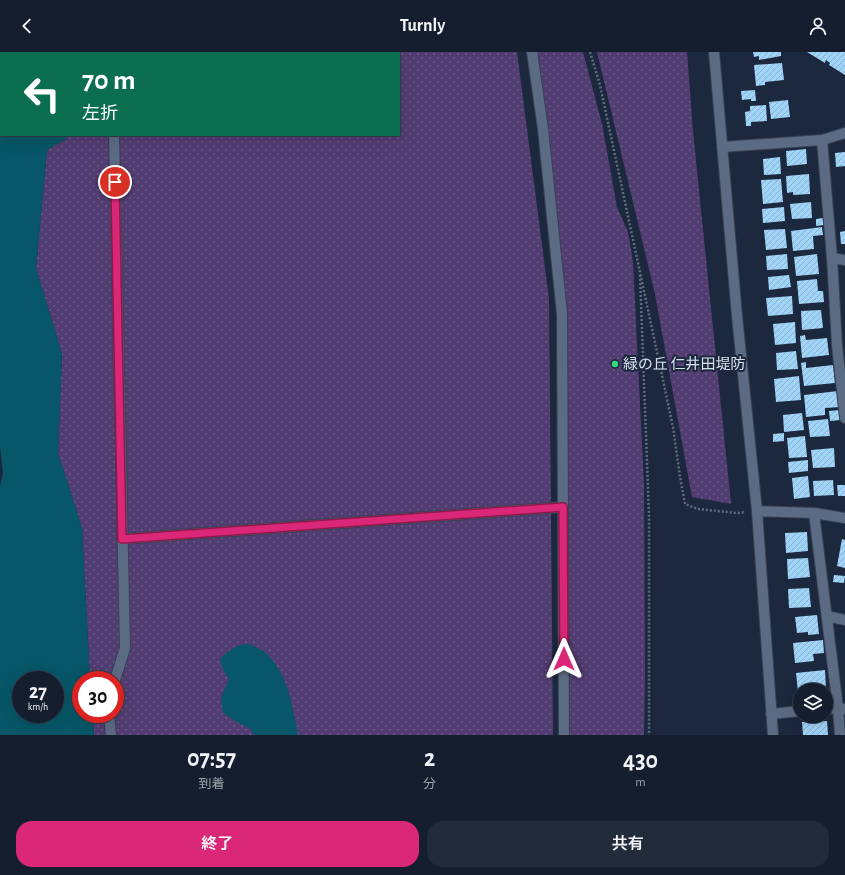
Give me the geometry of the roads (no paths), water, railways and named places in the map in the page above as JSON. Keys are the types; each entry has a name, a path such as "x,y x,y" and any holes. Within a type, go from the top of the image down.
{"street":[{"path":"532,52 544,129 562,314 564,735"},
{"path":"714,52 757,511 773,735"},
{"path":"722,147 822,140 845,133"},
{"path":"114,136 125,648 118,671"},
{"path":"822,140 841,346 845,418"},
{"path":"832,258 845,260"},
{"path":"122,539 563,507"},
{"path":"757,511 814,513 845,518"},
{"path":"814,513 827,616 842,708 840,735"},
{"path":"827,616 845,620"},
{"path":"771,714 793,712"},
{"path":"110,723 111,735"}],"water":[{"path":"0,136 67,136 66,139 47,150 36,268 62,354 58,453 82,528 90,671 72,671 72,723 93,723 94,735 0,735 0,486 3,473 0,447"},
{"path":"249,644 266,653 275,663 280,672 289,692 298,735 255,735 250,729 223,713 221,698 229,679 222,668 220,659 226,653 239,645"}],"place":[{"name":"緑の丘 仁井田堤防","path":"615,364"}]}
